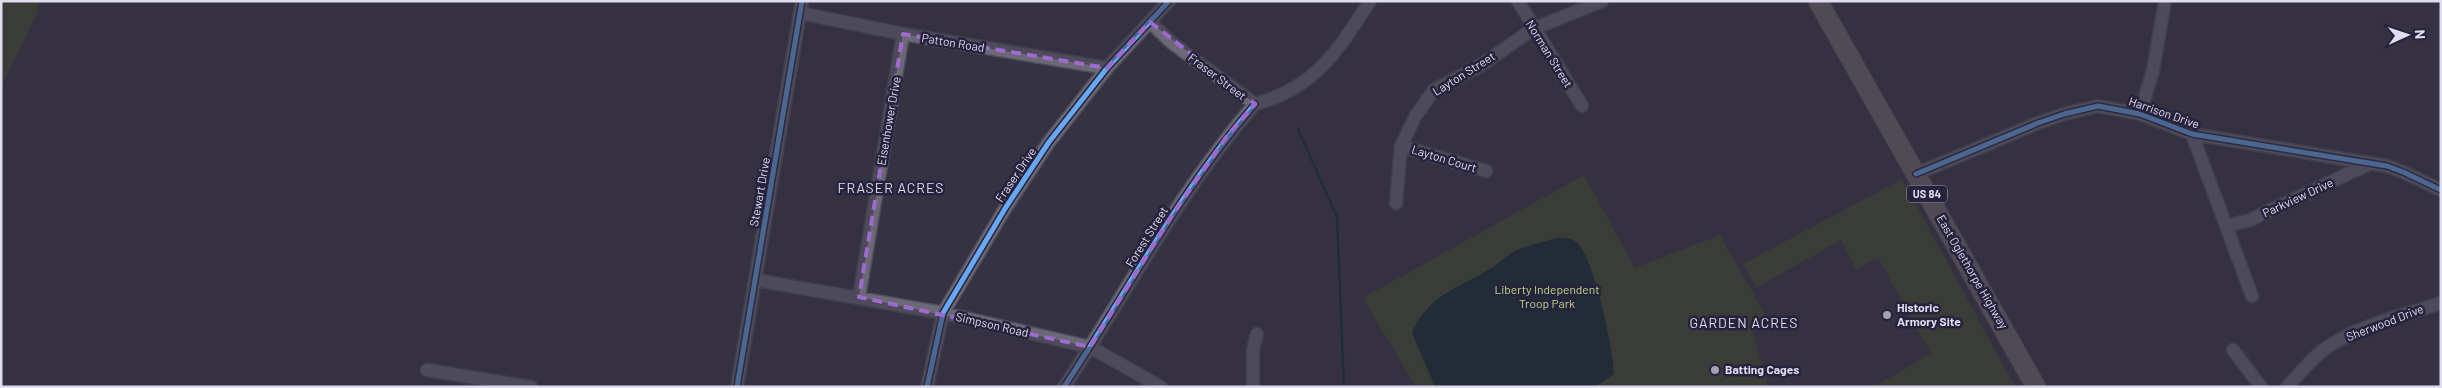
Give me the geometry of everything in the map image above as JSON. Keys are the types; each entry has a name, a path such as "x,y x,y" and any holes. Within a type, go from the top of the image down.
{"highway":[{"name":"East Oglethorpe Highway","path":"1818,1 2036,387"}],"street":[{"name":"Fraser Drive","path":"927,387 943,313 1028,174 1049,142 1107,68 1169,1"},
{"name":"Fraser Street","path":"1150,22 1172,43 1255,104 1279,98 1301,86 1340,47 1370,1"},
{"name":"Norman Street","path":"1518,1 1533,29 1582,106"},
{"name":"Layton Street","path":"1396,203 1401,146 1416,115 1434,90 1480,66 1533,29 1602,1"},
{"path":"2140,114 2152,70 2165,1"},
{"name":"Patton Road","path":"801,7 903,34 1107,68"},
{"name":"Stewart Drive","path":"737,387 801,7"},
{"name":"Eisenhower Drive","path":"859,297 903,34"},
{"name":"Forest Street","path":"1064,387 1170,217 1227,136 1255,104"},
{"name":"Harrison Drive","path":"1916,174 2038,123 2088,107 2108,106 2140,114 2192,134 2369,164 2404,172 2441,190"},
{"name":"Harrison Drive","path":"2192,134 2252,296"},
{"name":"Layton Court","path":"1401,146 1486,172"},
{"name":"Parkview Drive","path":"2226,226 2250,220 2369,164"},
{"name":"Simpson Road","path":"756,280 943,313 1090,347 1160,387"},
{"name":"Sherwood Drive","path":"2287,387 2323,351 2336,343 2361,330 2441,302"},
{"path":"1253,387 1253,350 1257,334"},
{"path":"2234,350 2261,387"},
{"path":"427,370 531,387"}],"highlighted area":[{"path":"1150,22 1255,104 1227,136 1171,217 1090,347 859,297 903,34 1107,68"}],"green space":[{"path":"1,1 40,1 36,16 1,87"},
{"name":"Liberty Independent Troop Park","path":"1584,175 1635,268 1720,235 1766,316 1751,325 1768,387 1416,387 1363,298"},
{"path":"1902,179 2015,387 1874,387 1931,353 1878,258 1856,269 1841,240 1756,288 1743,264"}],"shaded area":[{"path":"1556,238 1566,238 1575,241 1586,256 1602,308 1614,374 1595,387 1435,387 1412,333 1427,309 1446,293 1493,267 1509,254"}],"waterway":[{"path":"1298,129 1337,217 1344,387"}],"cycle path":[{"path":"737,387 802,1"},
{"path":"927,387 943,313 1006,207 1049,142 1107,68 1169,1"},
{"path":"1064,387 1178,206 1202,171 1255,104"},
{"path":"1916,174 2038,123 2064,114 2098,106 2140,114 2192,134 2387,166 2441,190"}],"place":[{"name":"Historic Armory Site","path":"1887,315"},
{"name":"Batting Cages","path":"1715,370"}],"district":[{"name":"FRASER ACRES","path":"891,188"},
{"name":"GARDEN ACRES","path":"1744,323"}]}
